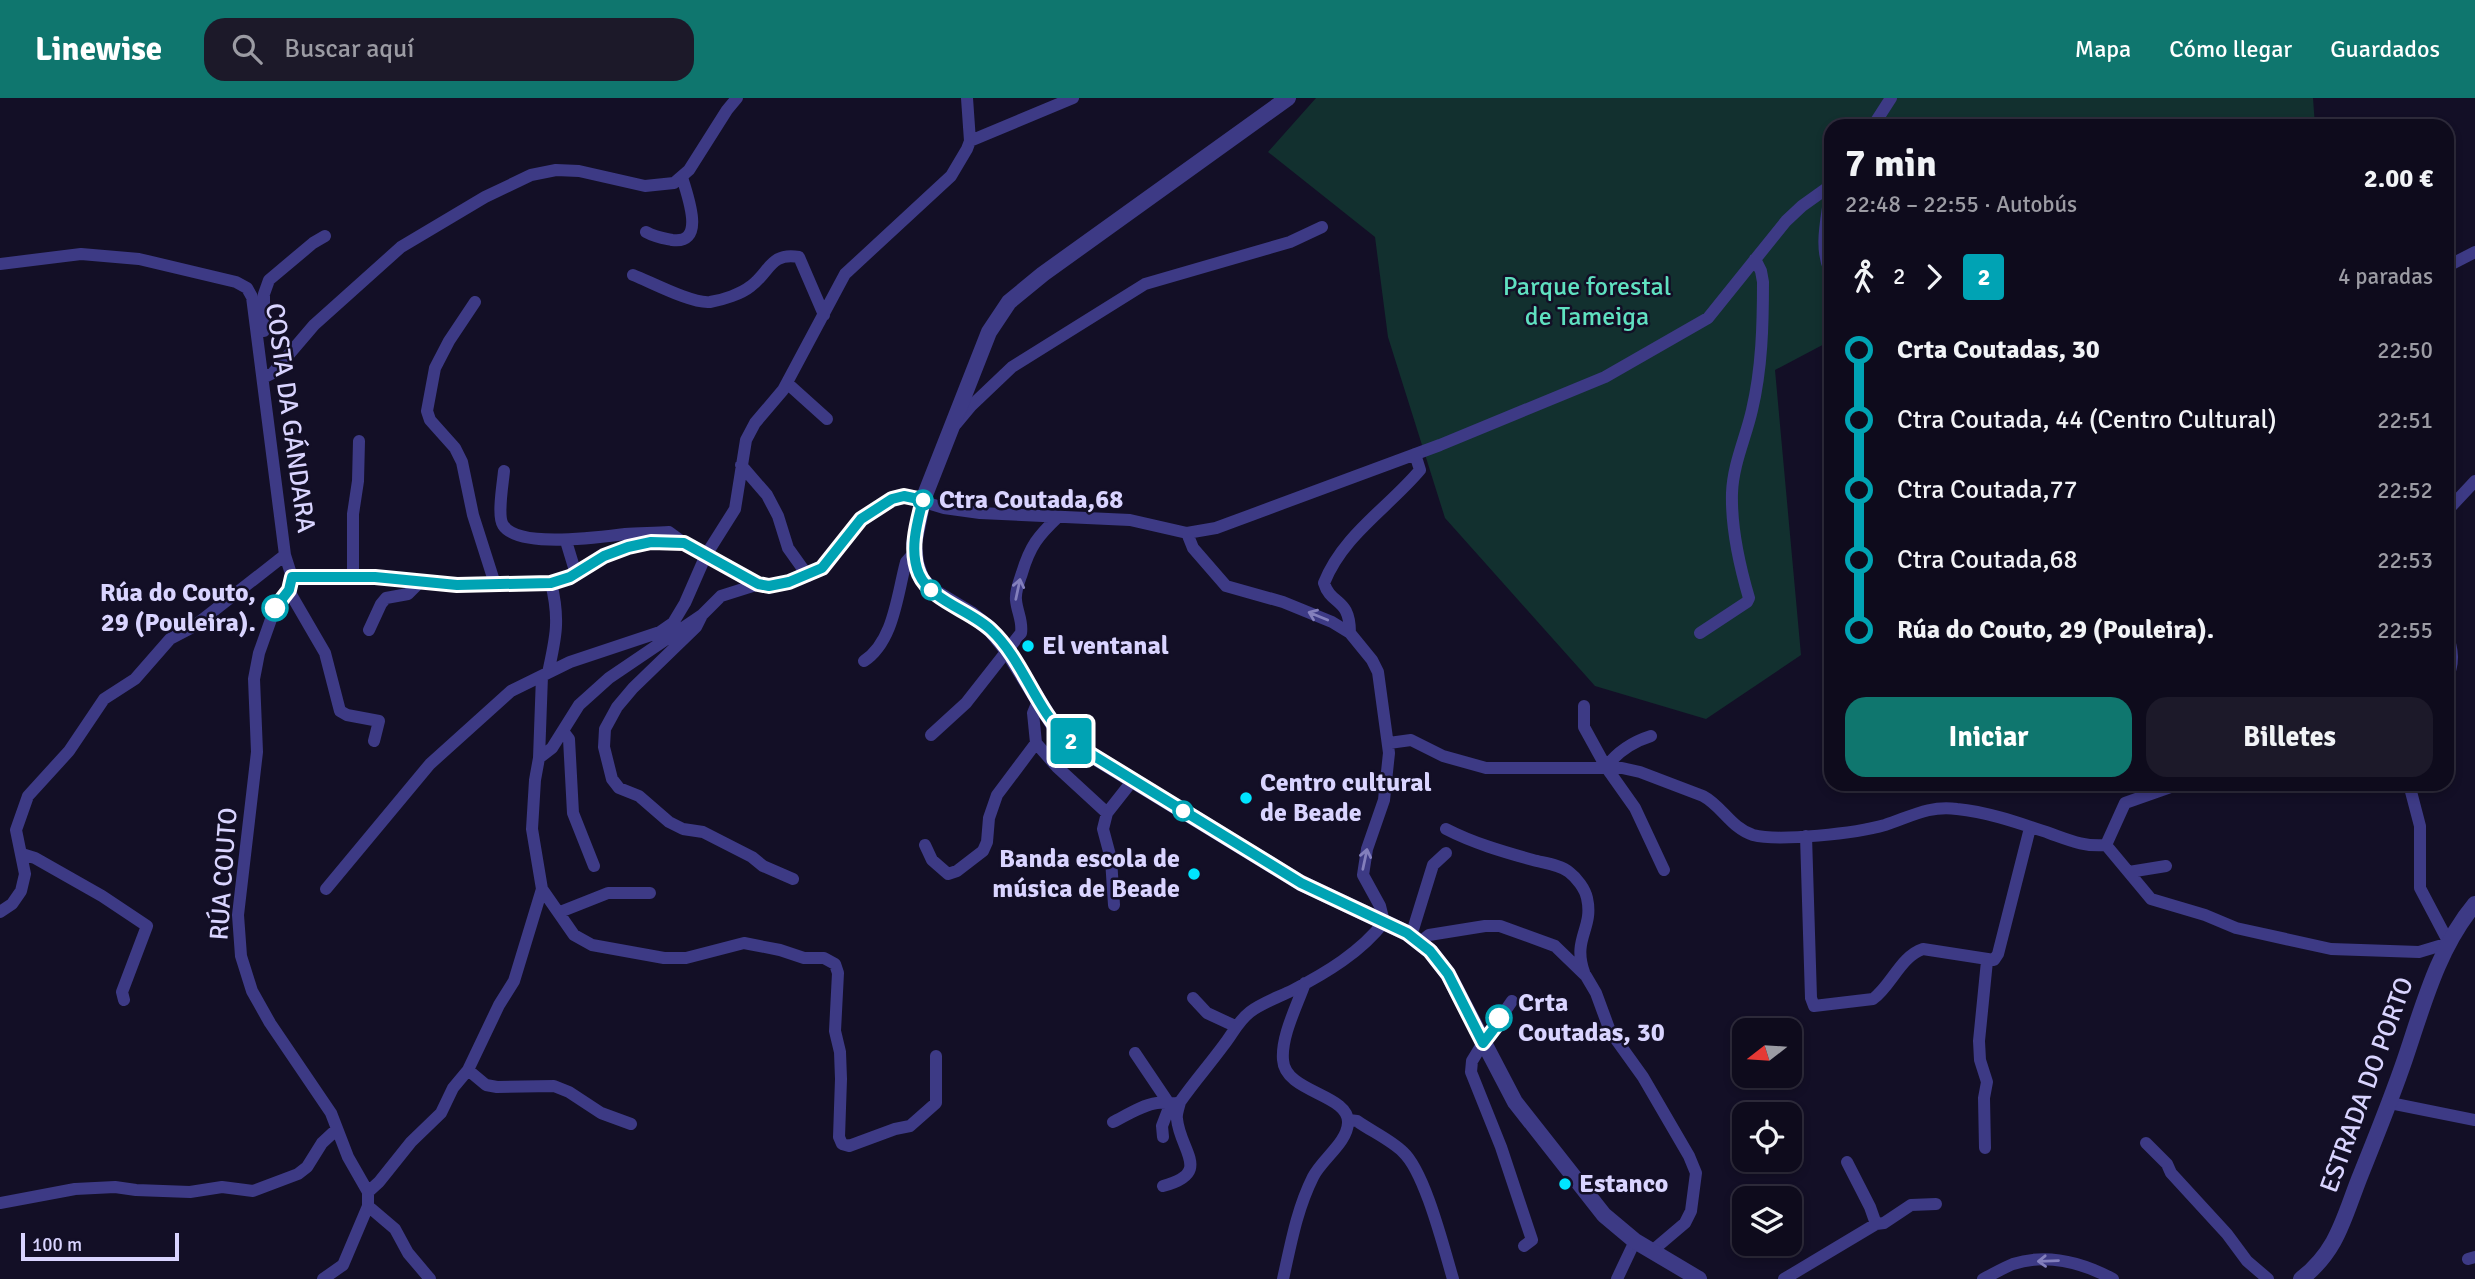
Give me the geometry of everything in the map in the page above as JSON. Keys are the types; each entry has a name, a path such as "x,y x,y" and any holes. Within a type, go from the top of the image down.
{"street":[{"path":"262,378 273,373 314,326 401,247 485,197 531,175 556,170 579,171 645,186 674,183 689,170 726,110 737,98"},
{"path":"631,664 634,654 673,623 685,603 706,555 735,509 746,440 755,423 787,383 845,274 951,176 970,141 967,98"},
{"path":"970,141 1073,98"},
{"path":"1288,98 1043,274 1009,302 989,332 923,500 914,553 917,570 925,584 939,596 981,622 999,639 1053,724 1068,740 1301,883 1384,922 1415,939 1430,951 1448,974 1514,1102 1604,1215 1634,1241 1699,1279"},
{"path":"1878,119 1891,98"},
{"path":"646,232 656,237 681,241 692,232 692,218 682,177"},
{"path":"504,471 500,517 503,526 512,533 566,541 669,532 758,584 769,586 808,576 822,568 861,519 892,499 904,496 944,508 979,513 1130,520 1187,533 1216,528 1415,454 1605,377 1708,318 1786,221 1801,206 1824,190"},
{"path":"951,430 971,406 1012,367 1145,284 1290,243 1322,227"},
{"path":"260,358 265,349 264,294 269,280 325,236"},
{"path":"2454,263 2475,252"},
{"name":"COSTA DA GÁNDARA","path":"0,264 81,254 139,258 236,282 247,288 252,297 285,555 292,577"},
{"path":"633,275 696,300 709,302 742,292 752,285 774,260 786,255 799,257 824,315"},
{"path":"1700,633 1749,598 1736,547 1732,495 1736,468 1753,409 1759,366 1763,282 1755,259"},
{"path":"475,302 435,368 427,411 430,420 455,448 462,462 473,516 495,584"},
{"path":"787,383 827,419"},
{"path":"353,577 353,514 358,481 359,441"},
{"path":"1349,633 1350,619 1346,609 1326,591 1324,583 1353,535 1404,489 1420,470 1415,454"},
{"path":"741,465 767,495 778,516 788,548 808,576"},
{"path":"2454,502 2475,481"},
{"path":"931,735 966,703 1021,633 1023,623 1016,604 1016,593 1030,548 1058,516"},
{"path":"1187,533 1193,548 1226,586 1283,602 1332,622 1349,633 1364,648 1378,672 1389,743 1384,800 1363,869 1364,880 1380,906 1384,922"},
{"path":"566,541 576,574"},
{"path":"292,577 375,577 420,583 551,583 576,574 604,556 628,547 651,542 684,543"},
{"path":"864,661 876,653 886,635 905,562 914,553"},
{"path":"0,912 12,904 21,891 25,874 16,830 28,796 69,751 104,699 135,679 170,639 193,627 285,555"},
{"name":"RÚA COUTO","path":"292,577 289,590 275,608 259,653 254,679 257,752 238,915 241,956 252,990 270,1023 331,1113 348,1157 368,1192"},
{"path":"369,630 386,598 408,594 420,583"},
{"path":"323,1279 343,1265 368,1206 368,1192 411,1142 441,1113 453,1088 468,1070 499,1005 514,981 542,889 532,829 544,677 557,630 556,603 551,583"},
{"path":"539,758 552,748 579,705 631,664 702,615 721,596 758,584"},
{"path":"289,590 326,653 340,711 347,715 379,721 374,741"},
{"path":"702,615 696,627 617,707 605,729 604,738 611,779 619,788 639,796 669,822 683,829 703,832 752,857 763,866 793,879"},
{"path":"326,890 430,764 511,691 570,662 660,632"},
{"path":"1038,702 1033,713 1036,743 1107,813"},
{"path":"1584,706 1584,727 1606,767 1635,808 1664,870"},
{"path":"563,731 569,739 573,813 594,866"},
{"path":"1606,767 1616,754 1651,736"},
{"path":"1389,743 1411,740 1443,756 1486,768 1606,767 1640,772 1713,801 1735,826 1753,835 1775,838 1862,831 1886,825 1920,811 1934,809 1954,808 1989,814 2080,844 2106,845 2151,899 2205,915 2236,928 2331,949 2419,952 2449,943 2420,888 2420,826 2411,791"},
{"path":"925,845 932,860 948,874 957,871 983,851 987,842 989,818 997,795 1036,743"},
{"path":"1114,905 1111,859 1103,829 1107,813 1133,780"},
{"path":"2106,845 2124,803 2159,791"},
{"path":"1806,836 1811,998 1814,1006 1873,999 1881,993 1909,957 1923,949 1994,960 1998,954 2030,828"},
{"path":"1446,829 1509,853 1568,870 1587,894 1588,920 1580,944 1579,957 1586,976 1596,993 1610,1031 1643,1077 1696,1172 1691,1211 1685,1223 1652,1251"},
{"path":"1415,939 1433,865 1446,853"},
{"path":"22,854 35,858 103,896 147,926 122,992 124,1000"},
{"path":"2129,872 2166,866"},
{"path":"542,889 574,936 592,944 664,958 686,958 744,943 804,958 824,958 835,964 838,984 835,1031 840,1052 841,1079 839,1137 842,1144 849,1146 910,1126 923,1117 936,1103 936,1056"},
{"path":"560,912 608,893 650,893"},
{"name":"ESTRADA DO PORTO","path":"2301,1279 2319,1265 2330,1251 2390,1103 2434,977 2449,943 2475,904"},
{"path":"1163,1137 1163,1126 1175,1104 1226,1044 1235,1026 1251,1011 1305,984 1358,949 1384,922"},
{"path":"1415,939 1485,926 1500,926 1555,946 1586,976"},
{"path":"1985,1148 1984,1098 1987,1082 1980,1060 1979,1041 1987,961"},
{"path":"1283,1279 1297,1214 1315,1174 1346,1132 1349,1120 1345,1111 1336,1104 1285,1073 1282,1059 1287,1036 1305,984"},
{"path":"1193,998 1206,1013 1235,1026"},
{"path":"1512,1000 1472,1061 1471,1072 1502,1147 1532,1240 1524,1246"},
{"path":"1135,1053 1175,1104 1189,1154 1191,1167 1187,1176 1163,1186"},
{"path":"468,1070 486,1085 554,1086 569,1092 601,1113 631,1124"},
{"path":"1113,1122 1159,1102 1175,1104"},
{"path":"2390,1103 2475,1119"},
{"path":"1349,1120 1357,1121 1404,1152 1415,1170 1438,1225 1453,1279"},
{"path":"0,1203 75,1189 115,1187 190,1192 222,1187 253,1191 298,1174 307,1167 322,1143 337,1129"},
{"path":"2146,1143 2227,1234 2247,1261 2268,1279"},
{"path":"1847,1162 1876,1224"},
{"path":"1784,1279 1846,1240 1876,1224 1884,1223 1911,1205 1936,1204"},
{"path":"368,1206 395,1229 408,1253 430,1279"},
{"path":"1618,1279 1634,1241"},
{"path":"1983,1279 2014,1264 2055,1260 2083,1265 2113,1279"},
{"path":"343,1265 348,1279"}],"green space":[{"name":"Parque forestal de Tameiga","path":"1316,98 2313,98 2314,119 1824,119 1824,344 1775,370 1801,655 1706,719 1595,686 1445,518 1388,337 1375,237 1268,152"}],"bus line":[{"name":"2","path":"275,608 289,590 292,577 375,577 457,585 551,583 570,577 604,556 651,542 684,543 758,584 769,586 808,576 822,568 861,519 892,499 904,496 923,500 914,544 917,570 921,578 939,596 971,614 991,630 1008,651 1046,714 1068,740 1301,883 1407,933 1430,951 1448,974 1483,1043 1499,1018"}],"place":[{"name":"Ctra Coutada,68","path":"923,500"},
{"name":"Rúa do Couto, 29 (Pouleira).","path":"275,608"},
{"name":"El ventanal","path":"1028,646"},
{"name":"Centro cultural de Beade","path":"1246,798"},
{"name":"Banda escola de música de Beade","path":"1194,874"},
{"name":"Crta Coutadas, 30","path":"1499,1018"},
{"name":"Estanco","path":"1565,1184"}]}
